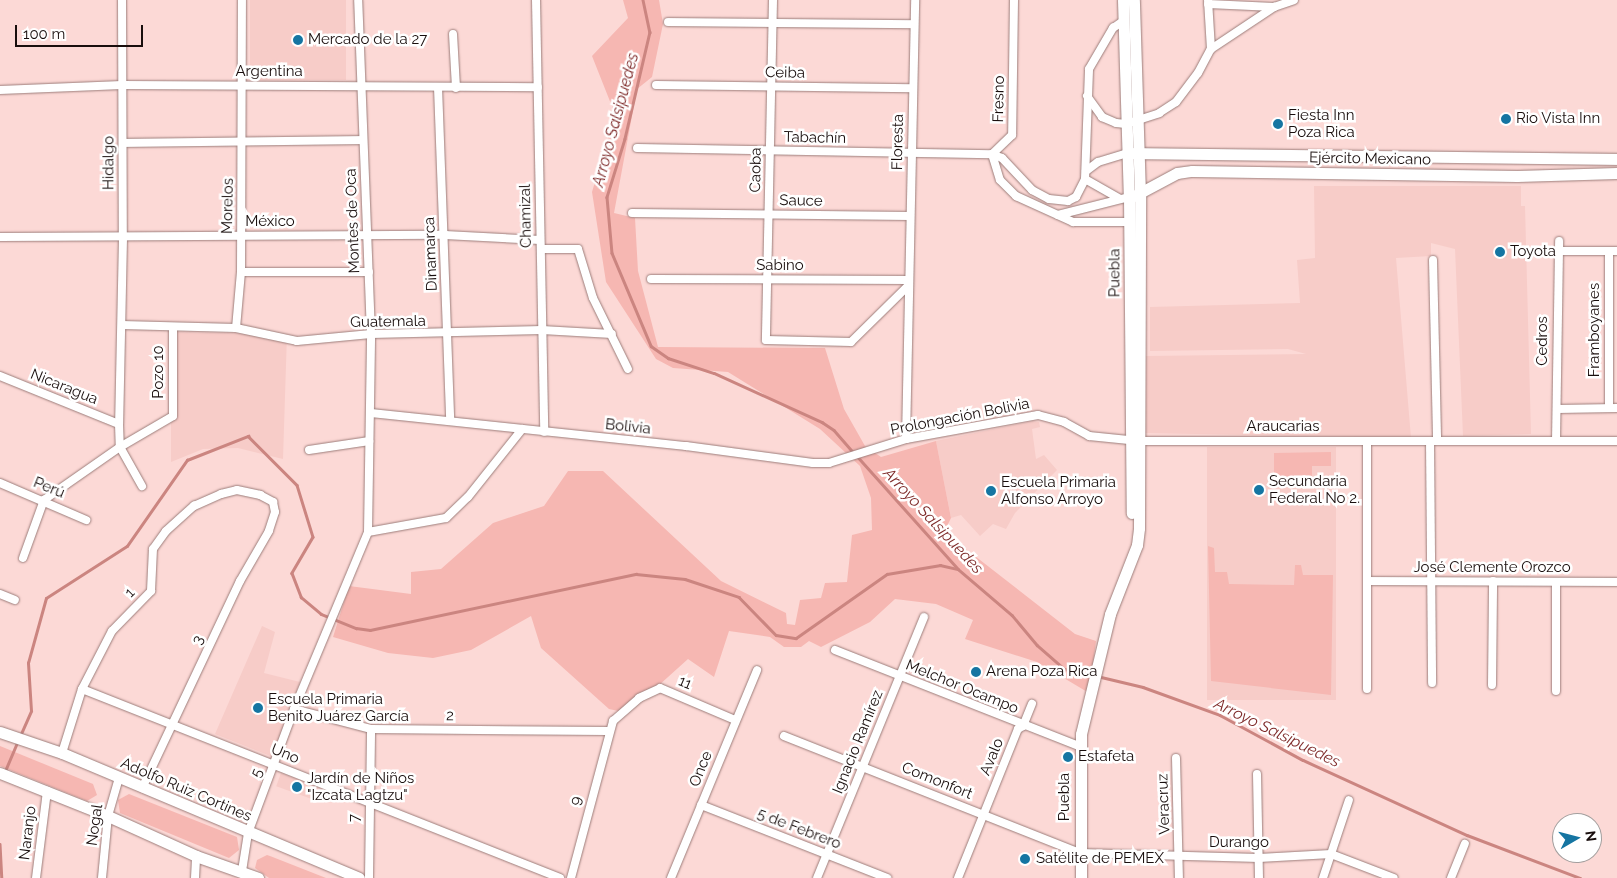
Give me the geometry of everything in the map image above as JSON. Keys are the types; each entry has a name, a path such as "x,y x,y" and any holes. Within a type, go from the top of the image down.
{"main road":[{"name":"Puebla","path":"1123,0 1129,19 1132,122 1130,222 1135,440"},
{"name":"Puebla","path":"1129,19 1134,0"},
{"name":"Ejército Mexicano","path":"1132,153 1183,156 1617,159"},
{"path":"1130,197 1176,173 1183,156"},
{"path":"1401,157 1401,174"},
{"path":"1588,158 1589,176"},
{"name":"Ejército Mexicano","path":"1176,173 1589,176 1617,173"},
{"name":"Puebla","path":"1081,878 1079,746 1110,614 1136,545 1130,197"},
{"name":"Adolfo Ruiz Cortines","path":"0,732 56,751 359,878"},
{"path":"0,773 108,816 196,856 258,878"}],"street":[{"name":"Hidalgo","path":"122,0 123,238 119,424 120,447 142,486"},
{"name":"Morelos","path":"236,328 242,272 242,0"},
{"name":"Montes de Oca","path":"326,630 368,532 368,441 371,413 370,334 358,0"},
{"name":"Chamizal","path":"536,0 544,432"},
{"name":"Caoba","path":"773,0 766,340 851,342 909,282"},
{"name":"Floresta","path":"906,440 915,0"},
{"name":"Fresno","path":"992,154 1012,135 1014,0"},
{"path":"1087,96 1102,117 1132,122 1159,113 1176,102 1198,73 1211,49 1274,7 1294,0"},
{"path":"1211,49 1208,2 1274,7"},
{"path":"992,154 1002,158 1032,190 1049,199 1068,201 1076,197 1085,175 1087,96 1093,58 1113,28 1129,19"},
{"path":"668,22 914,24"},
{"path":"453,34 456,88"},
{"name":"Argentina","path":"0,90 122,85 438,86 456,88 538,86"},
{"name":"Ceiba","path":"656,85 913,88"},
{"name":"Dinamarca","path":"438,86 445,235 450,421"},
{"path":"123,143 363,140"},
{"name":"Tabachín","path":"637,148 992,154"},
{"path":"1085,175 1098,162 1132,153"},
{"path":"992,154 1000,180 1016,196 1073,222 1130,222"},
{"path":"1085,175 1130,197"},
{"path":"1058,215 1130,197"},
{"name":"Sauce","path":"632,213 910,216"},
{"name":"México","path":"0,237 368,237 445,235 540,240"},
{"name":"Cedros","path":"1556,441 1559,241"},
{"path":"541,249 578,249 593,298 628,369"},
{"path":"1560,251 1613,251"},
{"name":"Framboyanes","path":"1613,251 1613,408"},
{"path":"1432,683 1433,260"},
{"path":"242,272 368,272"},
{"name":"Sabino","path":"651,278 909,282"},
{"path":"122,325 173,328 236,328"},
{"name":"Pozo 10","path":"120,447 173,416 173,328"},
{"name":"Guatemala","path":"236,328 297,341 370,334 447,335 542,330 612,334"},
{"name":"Nicaragua","path":"0,376 119,424"},
{"path":"1557,409 1613,408"},
{"name":"Bolivia","path":"371,413 813,463 838,460 880,447"},
{"name":"Prolongación Bolivia","path":"880,447 906,440 1038,414 1064,422 1089,436 1135,440"},
{"path":"368,532 446,518 468,497 522,429"},
{"name":"Araucarias","path":"1135,440 1617,441"},
{"path":"309,450 368,441"},
{"path":"1367,441 1367,689"},
{"path":"24,558 44,500 120,447"},
{"name":"Perú","path":"0,483 44,500 86,520"},
{"name":"1","path":"56,751 82,689 112,631 151,591 153,549 166,531 194,506 221,494 237,490 273,502"},
{"name":"3","path":"142,788 175,725 240,581 269,531 275,512 273,502"},
{"name":"José Clemente Orozco","path":"1367,581 1617,582"},
{"path":"1492,686 1493,581"},
{"path":"1556,582 1556,691"},
{"path":"0,594 15,600"},
{"name":"Ignacio Ramírez","path":"817,878 924,617"},
{"name":"5","path":"242,871 248,833 275,765 294,709 326,630"},
{"name":"Melchor Ocampo","path":"835,650 1023,726 1079,746"},
{"name":"Once","path":"671,878 757,670"},
{"name":"11","path":"608,731 613,721 639,698 660,688 735,720"},
{"name":"Uno","path":"82,689 560,878"},
{"name":"Avalo","path":"958,878 1018,729 1023,726 1032,704"},
{"name":"2","path":"294,709 371,729 608,731"},
{"name":"7","path":"369,878 371,729"},
{"name":"9","path":"571,878 608,731"},
{"name":"Comonfort","path":"784,736 1080,853"},
{"name":"Veracruz","path":"1176,758 1180,857 1179,878"},
{"path":"1257,774 1259,878"},
{"name":"Nogal","path":"102,878 108,816 118,778"},
{"name":"Naranjo","path":"36,878 42,789"},
{"path":"1323,878 1348,800"},
{"name":"5 de Febrero","path":"701,806 887,878"},
{"path":"1451,878 1465,844"},
{"name":"Durango","path":"1080,853 1259,858 1330,854 1394,878"},
{"path":"194,878 196,856"}],"shaded area":[{"name":"Mercado de la 27","path":"250,0 346,0 346,80 250,80"},
{"path":"623,0 659,0 663,24 652,77 637,89 614,213 635,218 638,271 658,347 825,348 844,409 865,446 881,457 936,441 951,518 944,532 1075,634 1096,641 1089,693 1037,662 965,639 973,620 936,604 895,599 870,622 821,647 809,641 801,647 784,647 770,637 729,631 714,677 688,659 628,713 609,709 541,648 531,616 471,650 433,658 388,653 333,637 349,586 411,594 411,572 441,569 493,523 544,506 568,471 603,471 721,581 786,613 787,624 795,625 800,600 821,598 825,583 847,582 852,535 872,530 871,498 860,466 820,429 728,372 673,368 656,359 606,282 592,192 615,114 592,56 628,18"},
{"path":"1314,186 1521,186 1521,206 1525,206 1531,434 1463,436 1455,249 1431,243 1431,256 1396,258 1411,438 1145,433 1145,356 1306,354 1288,349 1150,351 1150,307 1300,303 1297,260 1315,258"},
{"path":"171,332 287,334 283,459 238,448 203,449 171,462"},
{"name":"Escuela Primaria Alfonso Arroyo","path":"1033,421 1039,422 1040,427 1032,429 1036,459 1044,455 1057,470 1015,513 1006,529 993,524 980,536 961,515 951,518 936,441"},
{"path":"1207,447 1336,447 1336,700 1207,700"},
{"path":"1331,452 1331,466 1312,466 1312,476 1274,476 1274,453"},
{"path":"1208,546 1214,548 1215,572 1227,572 1229,584 1294,585 1295,565 1301,565 1303,575 1333,575 1331,695 1211,681"},
{"name":"Escuela Primaria Benito Juárez García","path":"262,626 275,632 264,673 300,682 273,757 215,734"},
{"path":"0,746 93,784 97,795 87,801 0,766"},
{"name":"Jardín de Niños \"Izcata Lagtzu\"","path":"281,773 319,787 314,800 276,786"},
{"path":"129,794 237,837 239,850 229,858 120,813 118,800"},
{"path":"267,855 326,878 269,878 255,868 257,860"}],"waterway":[{"name":"Arroyo Salsipuedes","path":"643,0 650,32 625,139 607,197 612,253 651,346 668,358 714,373 822,422 834,430 854,453"},
{"path":"20,736 31,711 28,663 46,598 127,546 187,460 248,436 297,485 313,537 292,573 301,597 321,614 356,628 370,630 636,574 685,579 739,597 776,635 796,638 887,574 940,565 958,569"},
{"name":"Arroyo Salsipuedes","path":"858,457 958,569 1012,615 1037,645 1065,669 1092,675"},
{"name":"Arroyo Salsipuedes","path":"1097,676 1143,687 1220,715 1303,760 1467,835 1580,878"},
{"path":"5,771 18,741"},
{"path":"0,844 2,878"}],"place":[{"name":"Mercado de la 27","path":"298,40"},
{"name":"Rio Vista Inn","path":"1506,119"},
{"name":"Fiesta Inn Poza Rica","path":"1278,124"},
{"name":"Toyota","path":"1500,252"},
{"name":"Secundaria Federal No 2.","path":"1259,490"},
{"name":"Escuela Primaria Alfonso Arroyo","path":"991,491"},
{"name":"Arena Poza Rica","path":"976,672"},
{"name":"Escuela Primaria Benito Juárez García","path":"258,708"},
{"name":"Estafeta","path":"1068,757"},
{"name":"Jardín de Niños \"Izcata Lagtzu\"","path":"297,787"},
{"name":"Satélite de PEMEX","path":"1025,859"}]}
